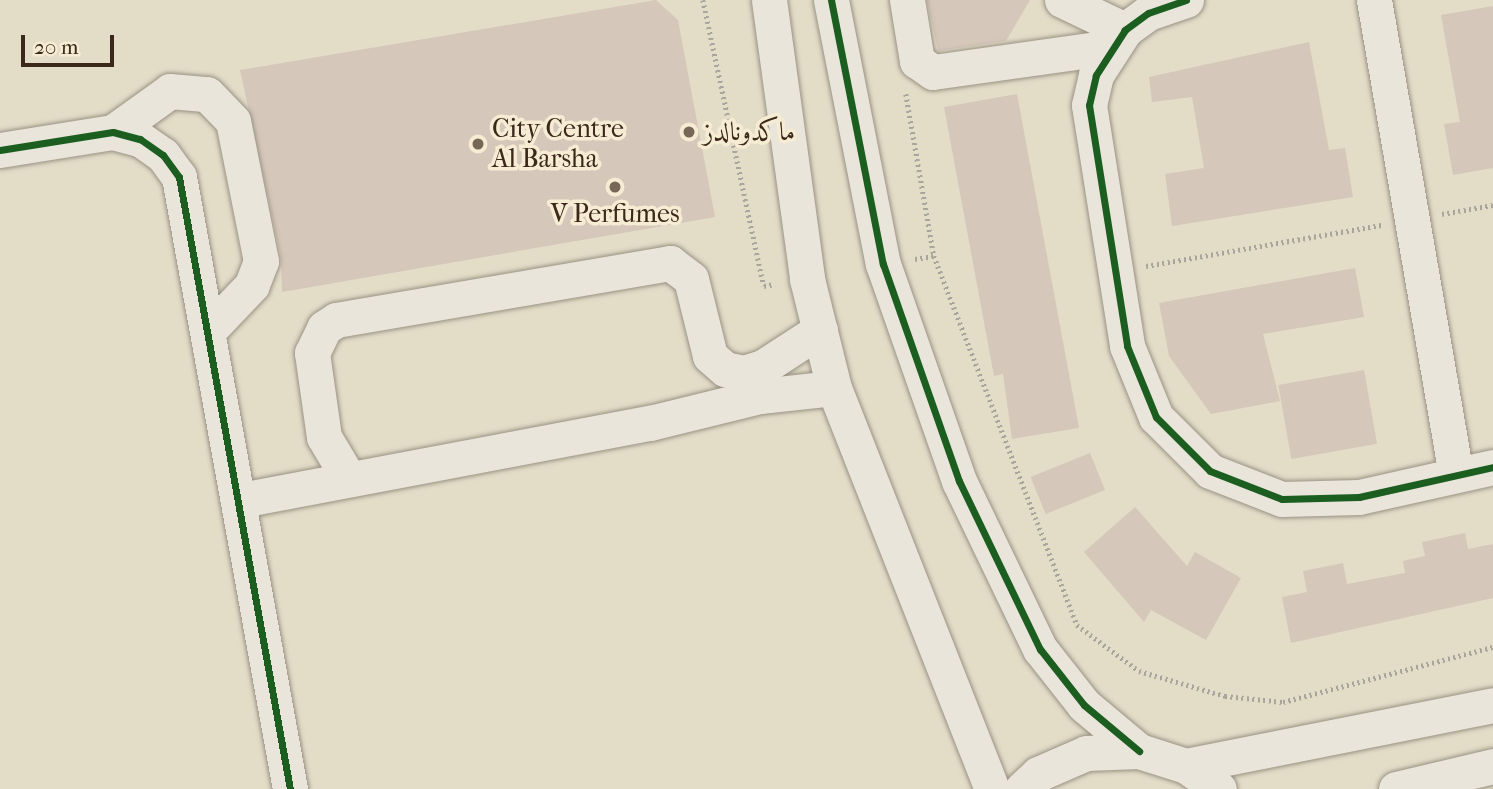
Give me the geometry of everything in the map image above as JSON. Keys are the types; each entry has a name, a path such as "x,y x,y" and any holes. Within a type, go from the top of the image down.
{"street":[{"path":"769,0 820,330 834,388 992,789"},
{"path":"831,0 883,264 960,481 1040,649 1084,705 1139,751"},
{"path":"907,0 917,61 933,72 1117,38 1148,13 1186,0"},
{"path":"1062,0 1117,38"},
{"path":"1374,0 1415,219 1456,474"},
{"path":"1117,38 1089,105 1116,271 1138,383 1156,417 1210,471 1244,489 1320,502 1493,467"},
{"path":"113,132 153,100 189,90 207,94 233,121 261,261 252,285 209,330"},
{"path":"0,150 113,132 140,139 163,155 179,177 239,489 290,789"},
{"path":"349,480 327,444 312,353 324,328 350,316 670,263 691,279 710,356 725,369 744,373 764,366 820,330"},
{"path":"239,489 349,480 760,396 834,388"},
{"path":"239,489 305,462 327,444"},
{"path":"1186,766 1493,705"},
{"path":"1022,789 1038,774 1086,753 1139,751 1186,766 1219,789"},
{"path":"1396,789 1493,766"}],"path":[{"path":"904,81 934,256 1077,625 1139,671 1225,695 1283,702 1493,646"},
{"path":"1116,271 1493,205"}],"building":[{"name":"City Centre Al Barsha","path":"656,0 678,20 715,217 282,292 281,257 240,70"},
{"path":"927,0 1030,0 1006,41 938,51"},
{"path":"1493,6 1493,168 1453,175 1444,124 1460,122 1441,15"},
{"path":"1309,42 1329,150 1345,148 1353,197 1172,226 1165,174 1204,168 1192,97 1152,102 1149,77"},
{"path":"1017,94 1079,428 1012,439 1003,374 994,376 944,107"},
{"path":"1355,268 1364,317 1263,334 1280,401 1211,414 1169,356 1159,303"},
{"path":"1364,370 1377,444 1291,459 1278,385"},
{"path":"1090,453 1105,490 1046,514 1031,477"},
{"path":"1135,507 1187,566 1195,552 1241,578 1206,640 1151,610 1144,622 1084,552"},
{"path":"1465,533 1468,549 1493,544 1493,598 1291,643 1282,597 1307,592 1303,571 1343,563 1347,584 1405,573 1403,561 1425,556 1422,542"}],"cycle path":[{"path":"831,0 883,264 959,481 1040,649 1084,705 1139,751"},
{"path":"1186,0 1148,13 1125,30 1096,75 1089,105 1127,346 1156,417 1210,471 1282,499 1359,497 1493,467"},
{"path":"0,150 113,132 140,139 163,155 179,177 290,789"}],"place":[{"name":"ماكدونالدز","path":"689,132"},
{"name":"City Centre Al Barsha","path":"478,144"},
{"name":"V Perfumes","path":"615,187"}]}
